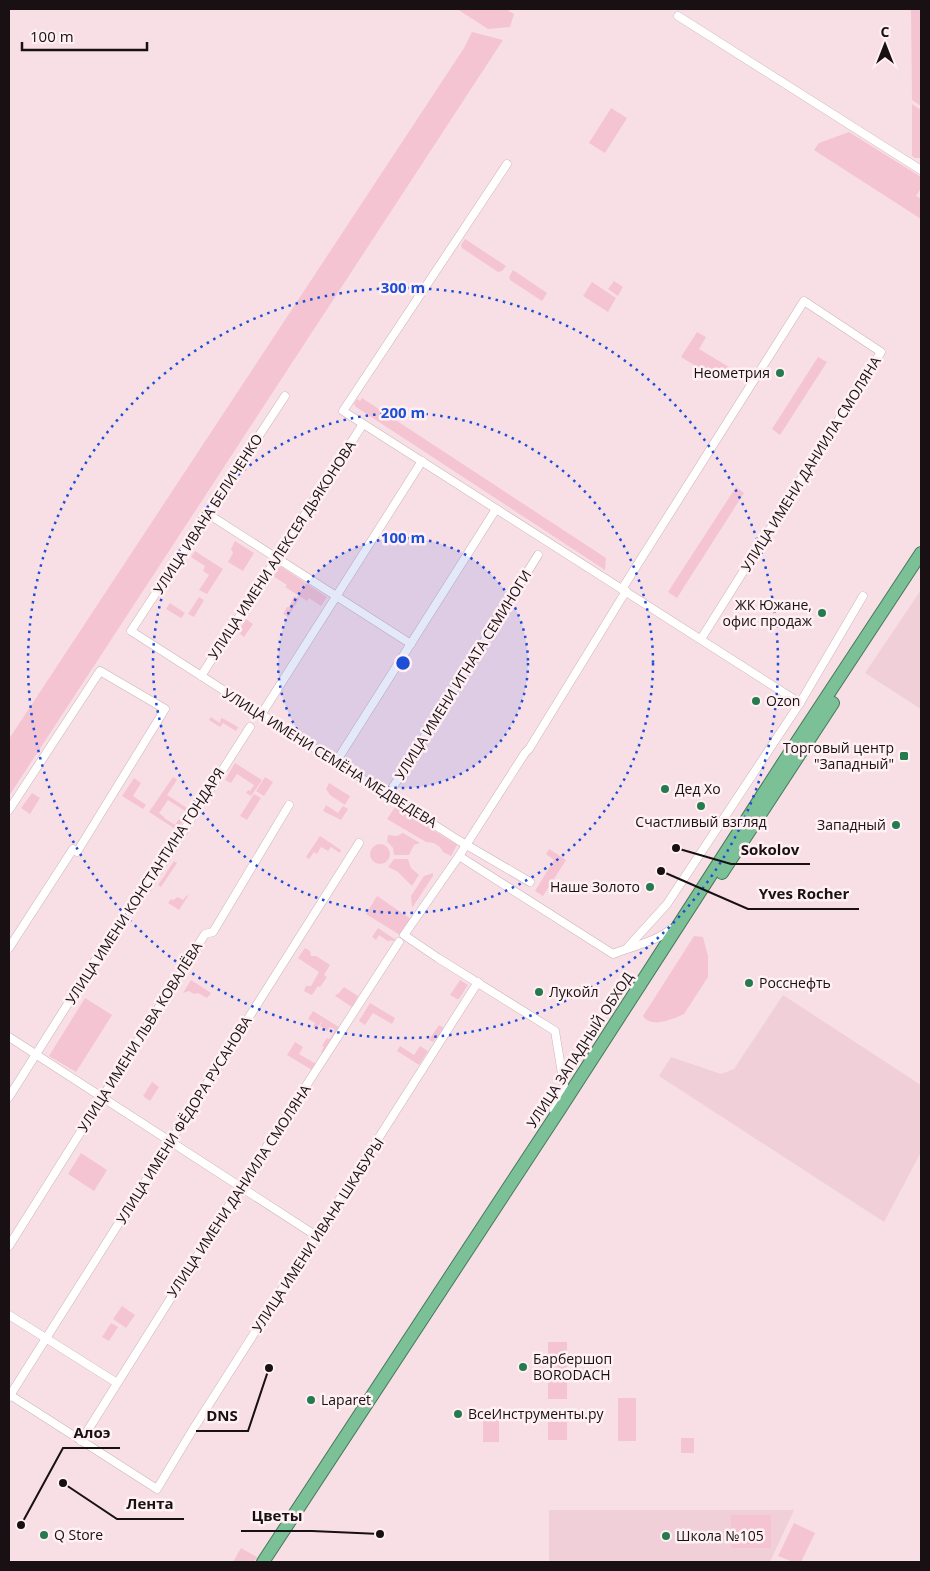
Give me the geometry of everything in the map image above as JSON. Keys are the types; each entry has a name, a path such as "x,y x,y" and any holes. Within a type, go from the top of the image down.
{"highway":[{"name":"УЛИЦА ЗАПАДНЫЙ ОБХОД","path":"263,1562 921,553"},
{"name":"УЛИЦА ЗАПАДНЫЙ ОБХОД","path":"273,1562 921,569"}],"street":[{"path":"678,16 921,170"},
{"path":"507,164 343,411 800,703"},
{"name":"УЛИЦА ИМЕНИ ДАНИИЛА СМОЛЯНА","path":"478,982 438,958 404,934 466,844 470,841 529,749 624,590 804,301 882,352 701,640"},
{"name":"УЛИЦА ИВАНА БЕЛИЧЕНКО","path":"131,631 286,396"},
{"name":"УЛИЦА ИМЕНИ АЛЕКСЕЯ ДЬЯКОНОВА","path":"201,676 363,424"},
{"path":"261,714 422,461"},
{"path":"336,762 496,509"},
{"path":"208,514 411,644"},
{"name":"УЛИЦА ИМЕНИ ИГНАТА СЕМИНОГИ","path":"388,796 538,555"},
{"path":"627,948 667,904 800,703 863,596"},
{"name":"УЛИЦА ИМЕНИ СЕМЁНА МЕДВЕДЕВА","path":"131,631 388,796 530,882"},
{"path":"9,809 100,670 165,709 75,850 9,948"},
{"name":"УЛИЦА ИМЕНИ КОНСТАНТИНА ГОНДАРЯ","path":"9,1097 139,891 147,888 250,727"},
{"name":"УЛИЦА ИМЕНИ ЛЬВА КОВАЛЁВА","path":"9,1246 205,934 213,932 288,805"},
{"name":"УЛИЦА ИМЕНИ ФЁДОРА РУСАНОВА","path":"9,1396 359,843"},
{"path":"459,856 613,954 665,934 676,926 683,913 694,902"},
{"name":"УЛИЦА ИМЕНИ ДАНИИЛА СМОЛЯНА","path":"82,1440 240,1188 398,942"},
{"path":"478,982 555,1031 564,1086 553,1112 534,1147"},
{"name":"УЛИЦА ИМЕНИ ИВАНА ШКАБУРЫ","path":"82,1440 158,1489 192,1432 318,1237 478,982"},
{"path":"9,1037 318,1237"},
{"path":"9,1315 117,1383"},
{"path":"9,1396 82,1440"}],"shaded area":[{"path":"457,9 506,9 514,14 510,27 488,29"},
{"path":"911,9 921,9 921,106 912,100"},
{"path":"472,32 503,40 9,796 9,739 464,48"},
{"path":"912,104 921,110 921,158 912,156"},
{"path":"611,108 627,118 605,153 589,143"},
{"path":"849,132 921,177 921,188 916,196 921,199 921,219 814,150 819,143"},
{"path":"465,239 506,266 502,271 498,272 462,248 461,245"},
{"path":"513,270 547,293 542,301 510,280 509,277"},
{"path":"614,281 623,287 618,296 608,289"},
{"path":"592,282 616,298 608,312 583,296"},
{"path":"697,332 706,337 699,349 729,367 718,380 681,357"},
{"path":"818,357 827,362 780,435 772,429"},
{"path":"362,398 606,558 605,570 356,407 354,404 357,399 360,401"},
{"path":"736,487 744,493 677,598 668,592"},
{"path":"235,541 254,553 243,571 228,562 233,553 231,549"},
{"path":"195,551 223,569 207,594 199,590 209,575 203,571 205,566 191,557"},
{"path":"280,566 327,597 321,606 309,598 307,601 285,587 287,585 273,576"},
{"path":"921,590 921,709 865,673"},
{"path":"294,596 299,599 288,617 283,614"},
{"path":"199,597 204,600 194,617 188,614"},
{"path":"170,603 185,613 181,618 166,609"},
{"path":"246,619 253,624 244,637 238,632"},
{"path":"211,717 220,723 221,718 224,719 238,727 236,731 223,723 220,727 209,720"},
{"path":"235,763 262,780 251,796 246,793 254,785 237,774 231,783 225,780"},
{"path":"173,777 177,780 167,795 187,808 185,811 168,800 159,813 175,825 179,819 183,821 177,830 149,812"},
{"path":"265,777 273,782 264,796 256,791"},
{"path":"134,778 141,783 133,796 146,805 143,809 122,796"},
{"path":"329,783 350,796 345,805 330,795 326,789"},
{"path":"32,793 40,798 30,814 21,808"},
{"path":"254,794 261,798 247,820 240,816"},
{"path":"326,805 338,813 343,806 348,809 341,820 323,811"},
{"path":"395,807 457,845 451,856 443,852 434,843 426,842 387,819"},
{"path":"403,833 420,843 414,845 409,855 394,855 393,848 387,841 388,835 397,836"},
{"path":"320,836 341,850 340,853 331,847 328,851 321,847 317,854 314,852 309,859 306,857"},
{"path":"380,844 387,847 390,854 387,861 380,864 373,861 370,854 373,847"},
{"path":"549,849 566,860 543,896 535,891 554,860 546,854"},
{"path":"394,859 408,859 411,868 419,875 412,886 398,872 388,867"},
{"path":"174,861 177,863 161,887 158,885"},
{"path":"433,873 433,876 412,908 411,896 424,876"},
{"path":"187,895 179,910 168,903 171,899 173,900 178,897 183,900"},
{"path":"377,896 411,919 400,935 366,914"},
{"path":"378,928 396,940 389,940 389,942 379,935 376,940 372,937"},
{"path":"694,936 703,937 708,956 708,977 684,1014 662,1022 647,1020 643,1016"},
{"path":"305,948 310,951 311,956 316,956 330,965 324,975 327,977 312,995 304,991 306,986 311,986 319,972 298,958"},
{"path":"191,980 211,993 207,998 189,991 183,993"},
{"path":"460,980 468,985 459,999 457,999 450,995"},
{"path":"344,987 358,996 352,1007 335,996"},
{"path":"783,995 921,1085 921,1152 884,1222 659,1076 671,1057 721,1074 734,1069"},
{"path":"85,998 112,1015 76,1072 49,1056"},
{"path":"370,1003 395,1018 392,1024 373,1013 365,1025 359,1021"},
{"path":"313,1011 342,1029 329,1050 326,1048 323,1053 321,1052 324,1047 322,1046 327,1038 330,1039 335,1030 330,1027 327,1031 320,1026 323,1019 317,1029 313,1027 315,1023 308,1019"},
{"path":"439,1025 446,1029 444,1032 440,1032 443,1034 439,1040 436,1038 433,1042 429,1040"},
{"path":"295,1042 303,1047 299,1054 316,1064 312,1070 287,1055"},
{"path":"400,1046 414,1055 420,1046 428,1051 419,1065 397,1051"},
{"path":"152,1082 159,1087 150,1101 143,1096"},
{"path":"81,1153 107,1170 94,1191 68,1174"},
{"path":"122,1306 135,1315 126,1328 113,1319"},
{"path":"111,1323 118,1327 109,1341 102,1337"},
{"path":"548,1342 567,1342 567,1371 548,1371"},
{"path":"548,1379 567,1379 567,1399 548,1399"},
{"path":"618,1398 636,1398 636,1441 618,1441"},
{"path":"483,1410 499,1410 499,1442 483,1442"},
{"path":"548,1422 567,1422 567,1440 548,1440"},
{"path":"681,1438 694,1438 694,1453 681,1453"},
{"name":"Школа №105","path":"549,1510 794,1510 770,1562 549,1562"},
{"path":"731,1515 771,1515 771,1548 731,1548"},
{"path":"794,1523 815,1533 801,1562 793,1562 778,1556"},
{"path":"241,1548 257,1557 254,1562 233,1562"}],"place":[{"name":"Неометрия","path":"780,373"},
{"name":"ЖК Южане, офис продаж","path":"822,613"},
{"name":"Ozon","path":"756,701"},
{"name":"Торговый центр \"Западный\"","path":"904,756"},
{"name":"Дед Хо","path":"665,789"},
{"name":"Счастливый взгляд","path":"701,806"},
{"name":"Западный","path":"896,825"},
{"name":"Sokolov","path":"676,848"},
{"name":"Yves Rocher","path":"661,871"},
{"name":"Наше Золото","path":"650,887"},
{"name":"Росснефть","path":"749,983"},
{"name":"Лукойл","path":"539,992"},
{"name":"Барбершоп BORODACH","path":"523,1367"},
{"name":"DNS","path":"269,1368"},
{"name":"Laparet","path":"311,1400"},
{"name":"ВсеИнструменты.ру","path":"458,1414"},
{"name":"Лента","path":"63,1483"},
{"name":"Алоэ","path":"21,1525"},
{"name":"Цветы","path":"380,1534"},
{"name":"Q Store","path":"44,1535"},
{"name":"Школа №105","path":"666,1536"}]}
